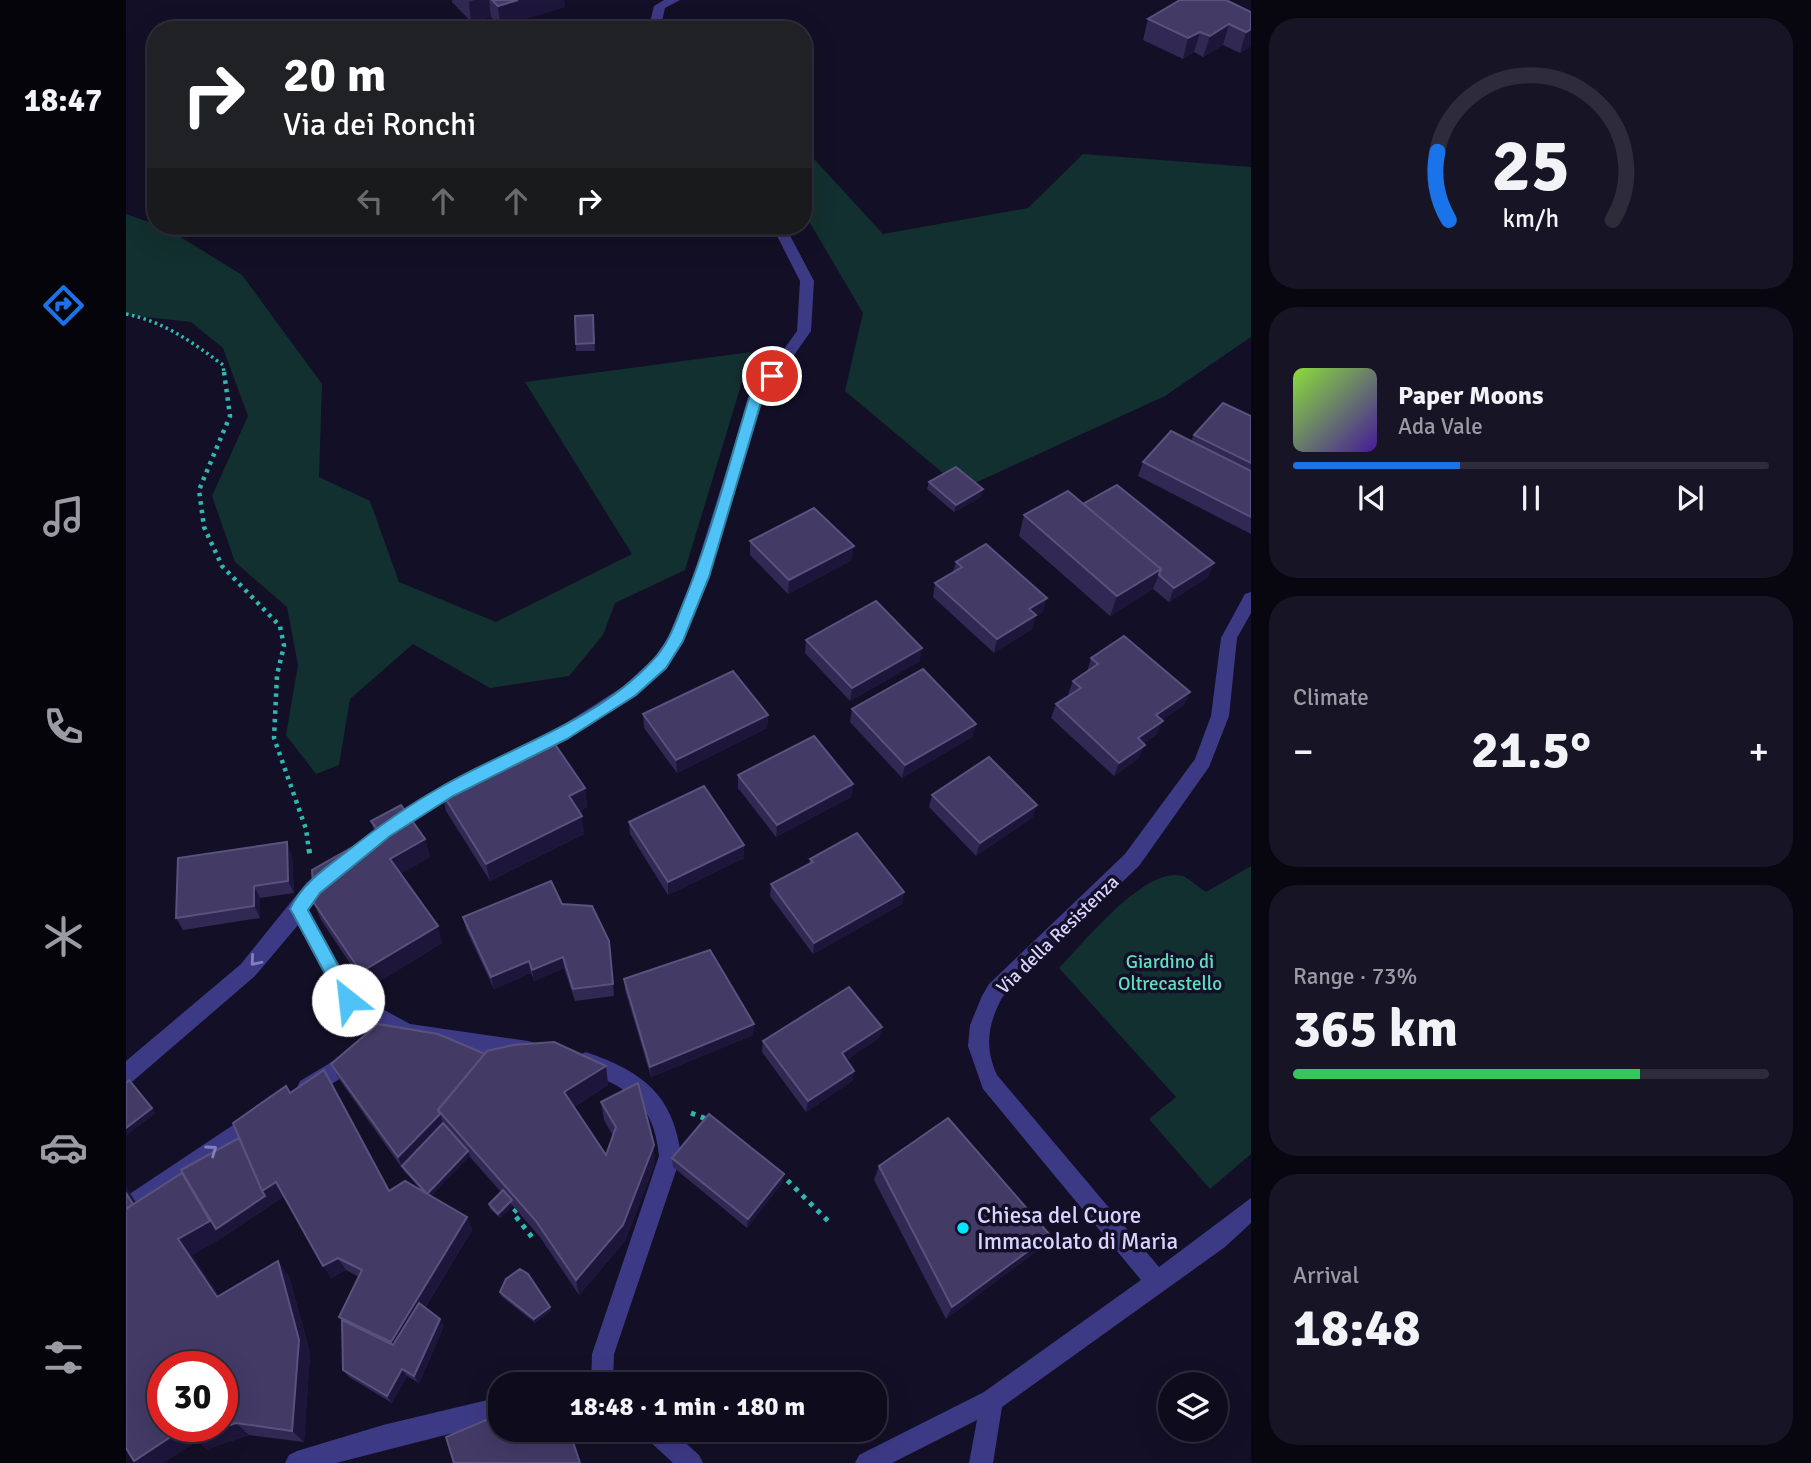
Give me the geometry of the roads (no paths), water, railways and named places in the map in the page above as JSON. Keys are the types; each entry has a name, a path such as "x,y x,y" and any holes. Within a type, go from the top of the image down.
{"street":[{"path":"656,21 660,6 674,0"},
{"path":"374,839 447,791 561,735 631,691 660,663 675,641 702,577 756,398 804,331 807,281 784,235"},
{"name":"Via della Resistenza","path":"1157,1282 990,1082 979,1061 977,1036 982,1011 996,990 1132,860 1203,762 1220,716 1228,639 1251,598"},
{"path":"126,1074 248,970 314,888 344,864"},
{"path":"299,909 348,1000 407,1033 556,1055 615,1071 648,1096 665,1124 670,1156 603,1354 602,1372"},
{"path":"136,1203 282,1101 336,1073 397,1027"},
{"path":"867,1463 992,1400 1217,1239 1251,1209"},
{"path":"981,1463 992,1400"},
{"path":"297,1463 383,1437 488,1412"},
{"path":"667,1442 691,1463"}],"place":[{"name":"Chiesa del Cuore Immacolato di Maria","path":"963,1228"}],"park label":[{"name":"Giardino di Oltrecastello","path":"1170,972"}]}
